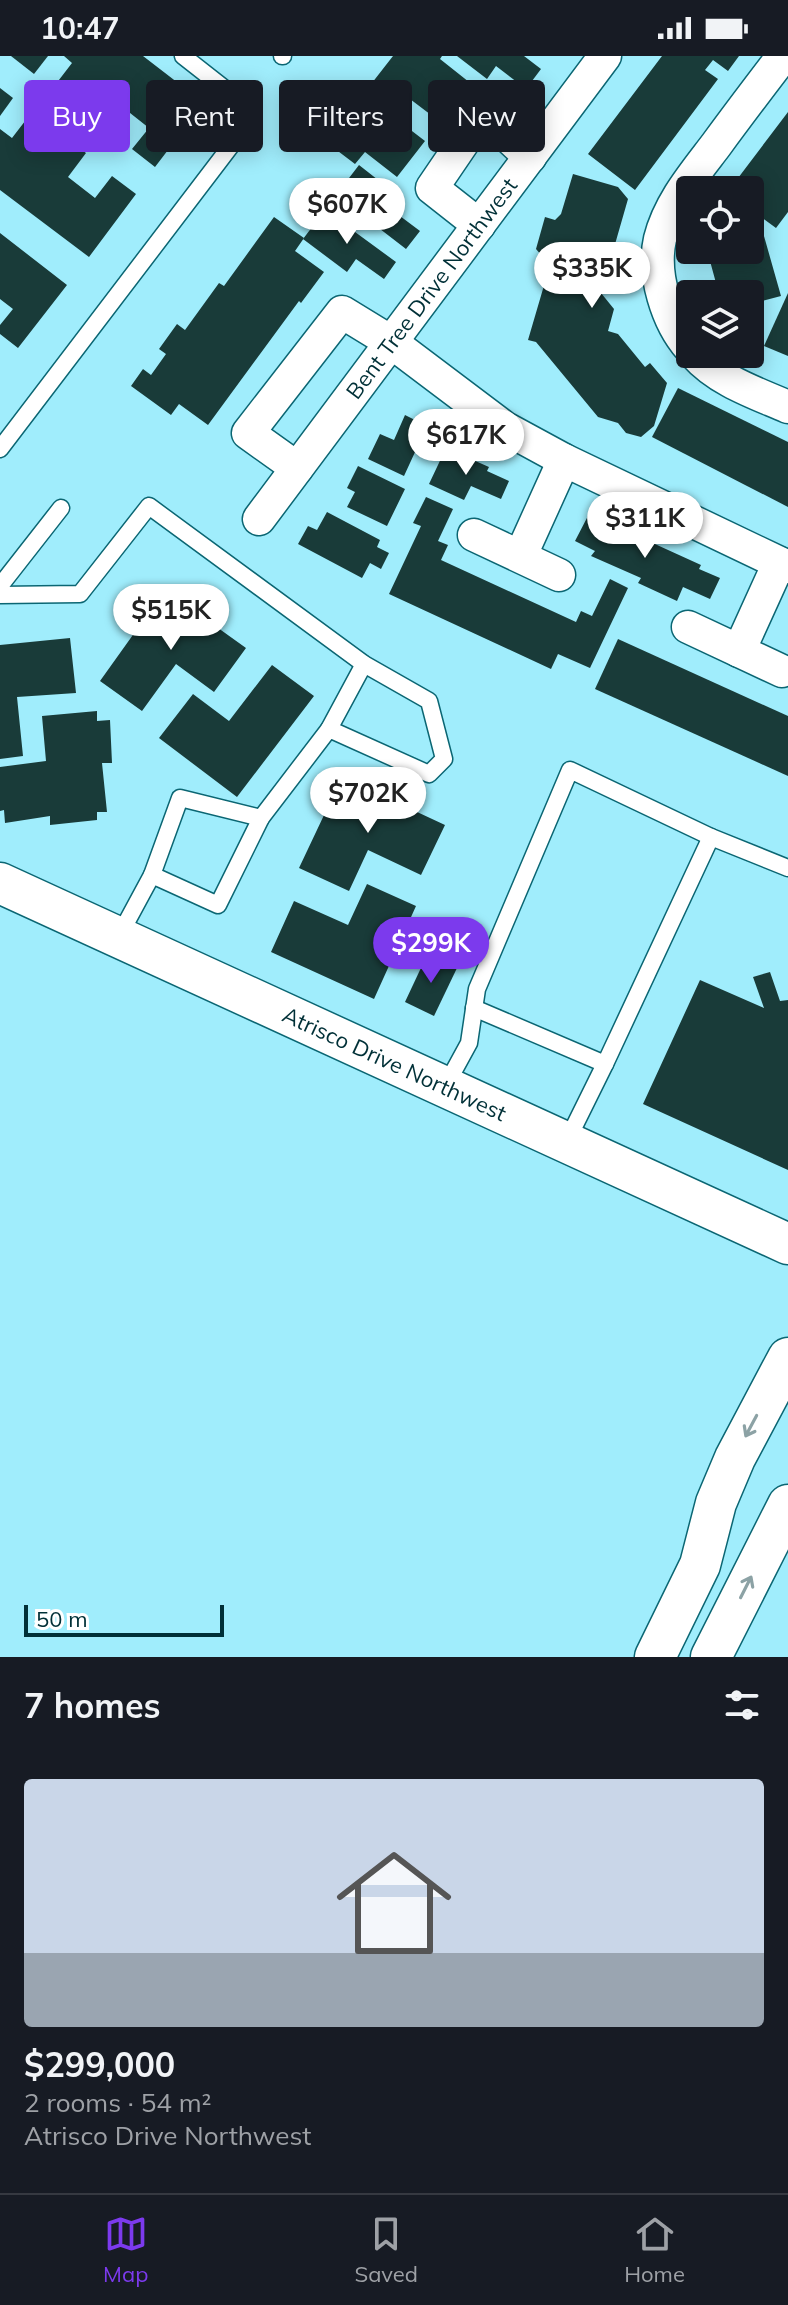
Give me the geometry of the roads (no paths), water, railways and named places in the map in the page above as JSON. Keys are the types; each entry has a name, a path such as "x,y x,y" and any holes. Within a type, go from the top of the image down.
{"street":[{"name":"Bent Tree Drive Northwest","path":"259,519 605,56"},
{"path":"676,326 665,301 659,273 660,240 676,199 783,56"},
{"path":"479,225 432,188 483,113 530,157"},
{"path":"297,468 248,433 342,312 391,342 505,428 564,460 784,565 739,651"},
{"path":"711,368 735,384 788,407"},
{"path":"521,555 564,460"},
{"path":"474,535 559,575"},
{"path":"688,627 782,671"},
{"name":"Atrisco Drive Northwest","path":"0,883 788,1244"},
{"path":"655,1657 700,1565 716,1503 735,1458 788,1358"},
{"path":"711,1657 788,1505"}],"lane":[{"path":"0,449 246,126 250,115 248,107 183,56"},
{"path":"0,595 80,594 149,506 364,664 429,701 444,759 429,774 329,729"},
{"path":"0,586 61,508"},
{"path":"152,875 218,905 261,818 329,729 364,664"},
{"path":"445,1087 469,1043 477,989 570,770 711,837 788,868"},
{"path":"118,938 152,875 180,798 261,818"},
{"path":"566,1143 711,837"},
{"path":"474,1008 605,1064"}]}
